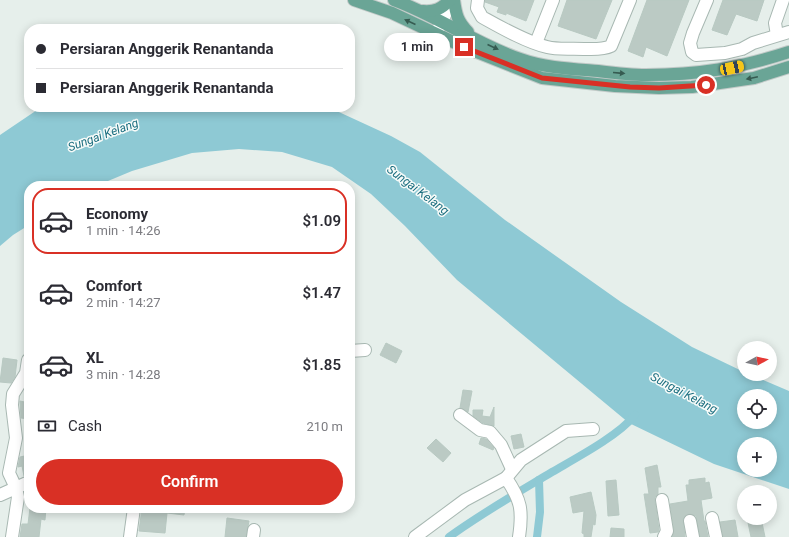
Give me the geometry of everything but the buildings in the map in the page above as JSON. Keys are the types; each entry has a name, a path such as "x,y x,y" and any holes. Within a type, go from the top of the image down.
{"main road":[{"path":"354,0 392,13 464,47 542,78 615,86 659,88 692,87 754,78 789,67"},
{"path":"394,0 423,11 474,38 520,59 547,66 645,75 690,74 752,64 789,52"},
{"path":"423,11 432,12 440,9 452,0 458,22 474,38"},
{"path":"732,68 733,82"}],"street":[{"path":"436,34 452,0"},
{"path":"478,0 477,8 479,13 485,18 546,47 606,49 611,46 614,40 630,0"},
{"path":"536,43 553,0"},
{"path":"707,0 693,33 690,48 696,55 725,53 742,49 753,43 789,32"},
{"path":"777,35 775,23 783,0"},
{"path":"355,351 366,350"},
{"path":"12,537 18,497 16,488 9,473 16,438 12,401 13,394 24,376"},
{"path":"460,415 480,430 490,432 501,445 513,489 519,500 521,521 520,537"},
{"path":"415,537 465,500 509,473 521,460 566,431 593,429"},
{"path":"0,495 24,484"},
{"path":"662,500 667,531 664,537"},
{"path":"130,537 133,513"},
{"path":"712,518 716,537"},
{"path":"690,521 693,537"}],"water":[{"name":"Sungai Kelang","path":"34,112 339,112 391,136 420,152 505,220 621,302 692,347 737,369 737,381 765,381 789,391 789,489 753,477 777,477 777,437 737,437 737,472 714,464 629,423 457,280 405,226 371,194 355,183 355,181 352,181 332,167 282,152 239,149 192,153 132,171 108,181 24,181 24,228 0,246 0,135"}],"waterway":[{"path":"449,537 500,503 608,439 628,423 635,415"},
{"path":"537,537 540,512 539,480"}],"route":[{"path":"464,47 542,78 630,87 659,88 706,85"}]}
